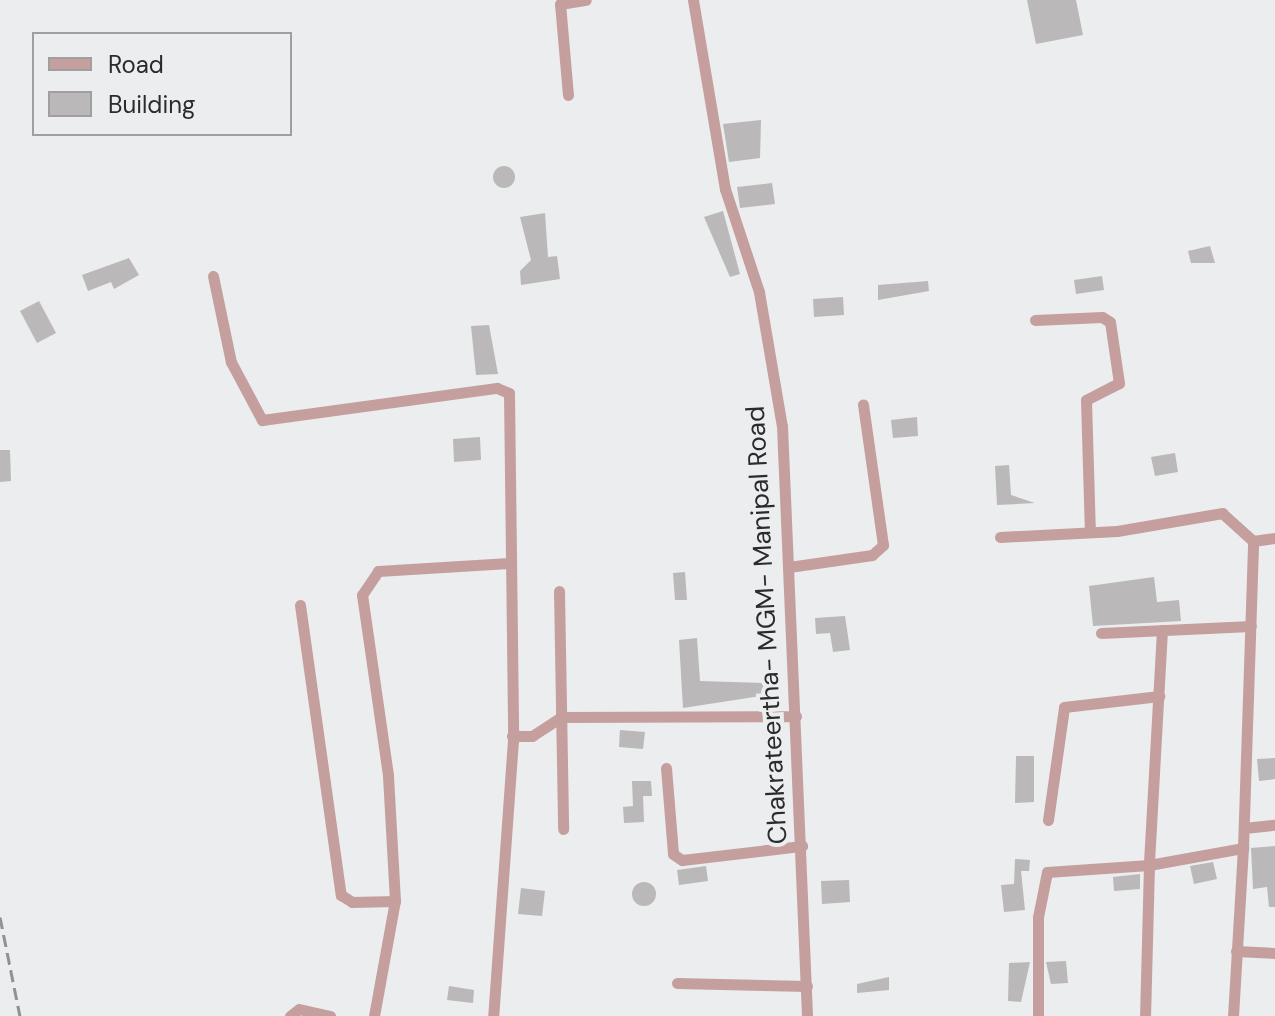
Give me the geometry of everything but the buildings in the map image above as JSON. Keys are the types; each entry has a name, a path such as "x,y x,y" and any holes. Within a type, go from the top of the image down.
{"street":[{"path":"568,95 560,4 586,0"},
{"name":"Chakrateertha- MGM- Manipal Road","path":"693,0 725,189 762,307 782,426 807,1016"},
{"path":"213,276 231,362 262,420 505,389 512,736 493,1016"},
{"path":"1035,320 1110,322 1119,383 1086,400 1090,532"},
{"path":"789,567 872,555 883,545 863,404"},
{"path":"1000,537 1090,532 1222,513 1253,541 1244,828 1233,1016"},
{"path":"1253,541 1275,538"},
{"path":"374,1016 395,901 388,775 362,595 378,571 509,563"},
{"path":"559,591 563,829"},
{"path":"300,605 341,895 352,902 395,901"},
{"path":"1101,633 1251,626"},
{"path":"1145,1016 1149,865 1162,630"},
{"path":"1048,820 1064,707 1159,696"},
{"path":"512,736 532,736 561,717 796,716"},
{"path":"666,768 673,854 682,860 802,846"},
{"path":"1244,828 1275,825"},
{"path":"1038,1016 1038,917 1047,872 1149,865 1243,848"},
{"path":"1236,951 1275,953"},
{"path":"677,983 807,986"},
{"path":"290,1016 299,1009 330,1016"}],"railway":[{"path":"0,917 20,1016"}]}
